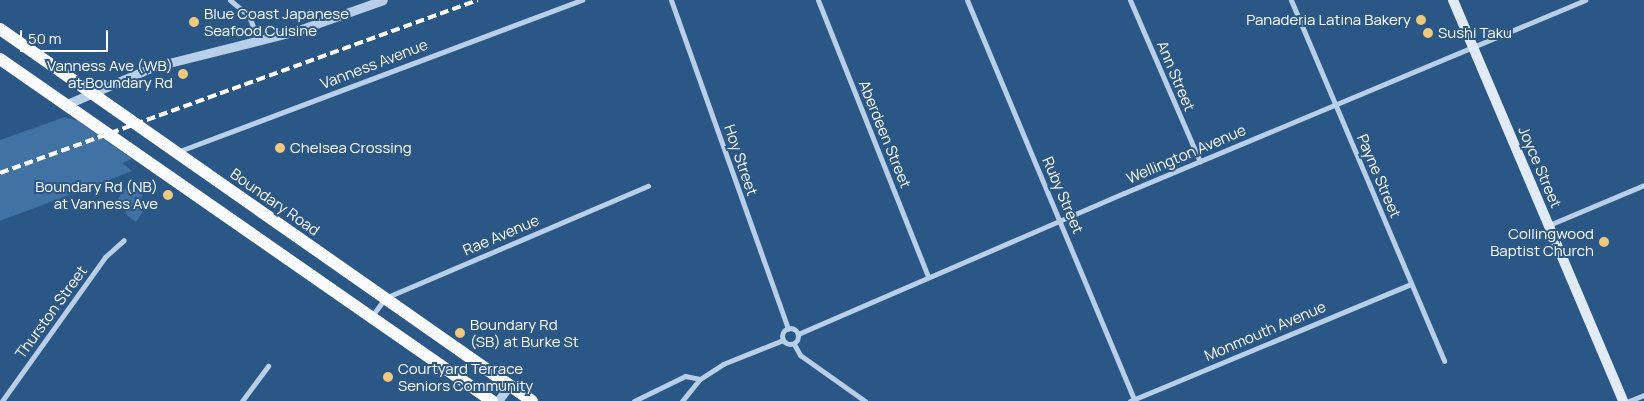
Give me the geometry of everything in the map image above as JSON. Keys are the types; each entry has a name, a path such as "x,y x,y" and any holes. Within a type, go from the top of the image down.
{"main road":[{"name":"Joyce Street","path":"1453,0 1623,401"},
{"name":"Boundary Road","path":"0,29 532,401"},
{"path":"0,59 492,401"}],"street":[{"path":"230,0 249,16 258,40"},
{"path":"65,104 153,67 296,31 383,0"},
{"name":"Vanness Avenue","path":"176,152 582,0"},
{"name":"Hoy Street","path":"671,0 788,329"},
{"name":"Aberdeen Street","path":"818,0 928,277"},
{"name":"Ruby Street","path":"967,0 1061,221 1133,400"},
{"name":"Ann Street","path":"1130,0 1200,162"},
{"name":"Payne Street","path":"1291,0 1444,362"},
{"name":"Wellington Avenue","path":"798,334 928,277 1585,0"},
{"path":"1549,226 1644,185"},
{"name":"Rae Avenue","path":"385,298 648,186"},
{"name":"Thurston Street","path":"2,401 105,257 124,240"},
{"name":"Monmouth Avenue","path":"1133,400 1411,284"},
{"path":"372,316 385,298"},
{"path":"783,340 783,332 793,328 798,334 798,339 794,344"},
{"path":"783,340 794,344"},
{"path":"682,401 700,379 723,364 783,340"},
{"path":"794,344 800,355 865,401"},
{"path":"242,401 268,366"},
{"path":"634,401 685,376 700,379"},
{"path":"498,401 509,386"},
{"path":"1629,401 1644,395"}],"shaded area":[{"path":"65,117 78,121 132,159 122,163 132,171 0,221 0,140"},
{"path":"136,182 146,188 141,199 148,204 136,222 116,202 125,189 130,191"}],"railway":[{"path":"0,173 478,0"}],"place":[{"name":"Panaderia Latina Bakery","path":"1421,20"},
{"name":"Blue Coast Japanese Seafood Cuisine","path":"194,22"},
{"name":"Sushi Taku","path":"1428,33"},
{"name":"Vanness Ave (WB) at Boundary Rd","path":"183,74"},
{"name":"Chelsea Crossing","path":"280,148"},
{"name":"Boundary Rd (NB) at Vanness Ave","path":"168,195"},
{"name":"Collingwood Baptist Church","path":"1604,242"},
{"name":"Boundary Rd (SB) at Burke St","path":"460,333"},
{"name":"Courtyard Terrace Seniors Community","path":"388,377"}]}
